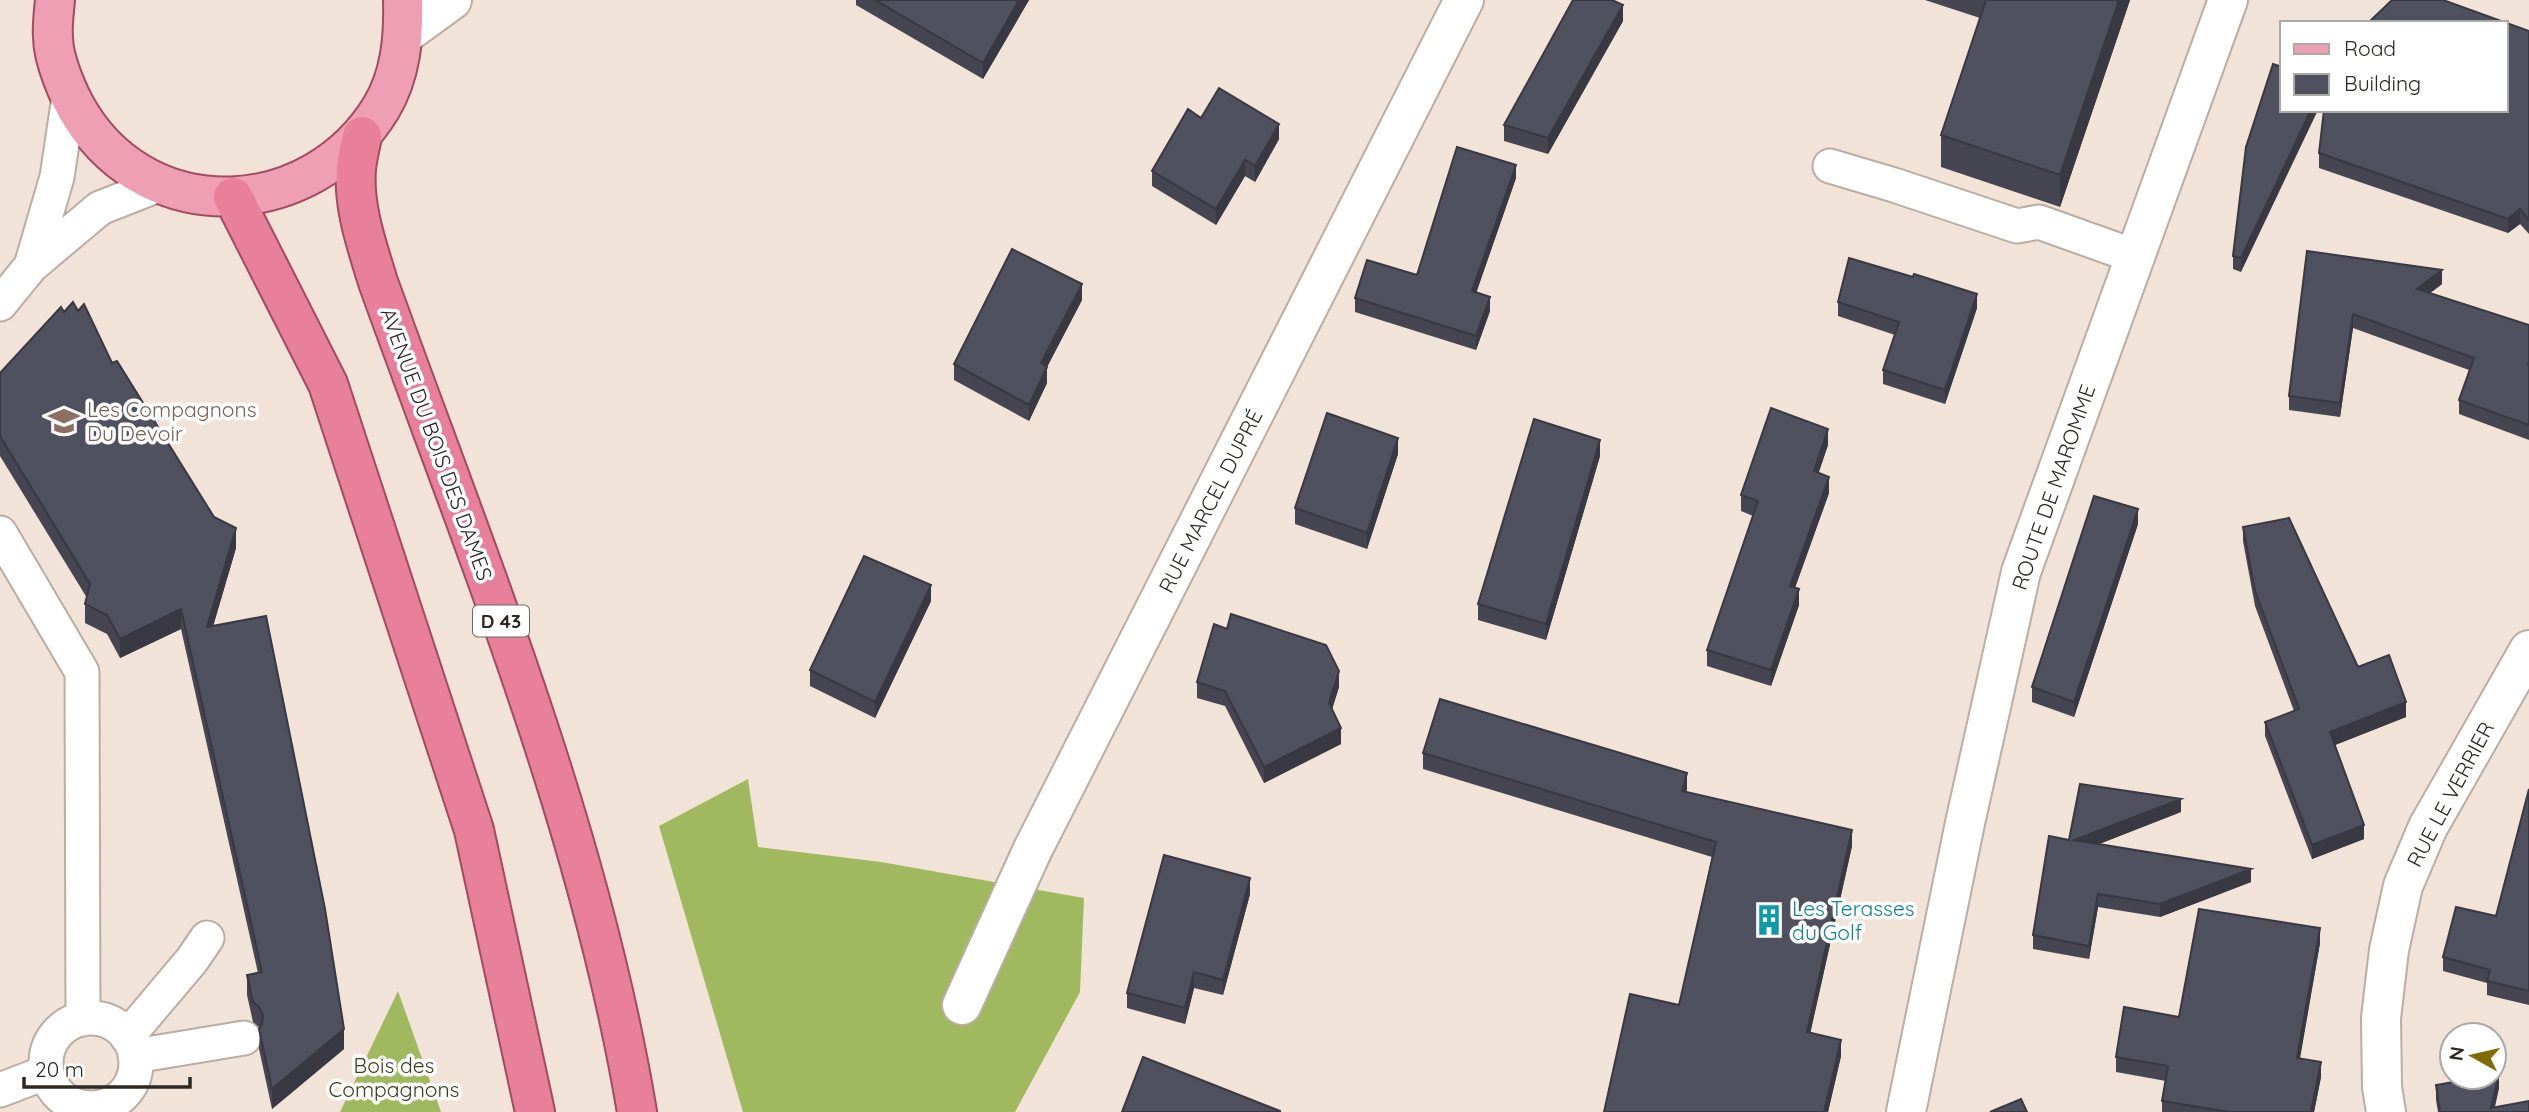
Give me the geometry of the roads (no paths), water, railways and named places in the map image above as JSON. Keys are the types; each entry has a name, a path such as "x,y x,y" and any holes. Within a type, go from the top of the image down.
{"highway":[{"name":"AVENUE DU BOIS DES DAMES","path":"362,136 356,178 363,235 531,703 590,895 632,1077 637,1112"},
{"path":"233,197 328,384 474,830 535,1112"}],"main road":[{"path":"55,0 52,40 69,97 92,133 123,163 161,184 197,194 233,197 281,189 325,168 362,136 383,106 397,71 404,18"}],"street":[{"path":"404,18 452,0"},
{"name":"RUE MARCEL DUPRÉ","path":"962,1004 1032,851 1464,0"},
{"name":"ROUTE DE MAROMME","path":"1906,1112 1965,824 2021,572 2228,0"},
{"name":"RUE LE VERRIER","path":"2386,1112 2382,1087 2381,1018 2389,950 2403,886 2428,827 2529,650"}],"lane":[{"path":"31,266 57,177 69,97"},
{"path":"1830,166 2017,226 2039,222 2134,256"},
{"path":"0,304 31,266 100,208 161,184"},
{"path":"0,533 82,672 83,1018"},
{"path":"131,1046 206,938"},
{"path":"83,1018 108,1021 131,1046 136,1070 131,1083 123,1094 100,1110 72,1104 56,1091 47,1072 46,1058 57,1032 69,1023 83,1018"},
{"path":"131,1046 244,1038"},
{"path":"0,1090 47,1072"},
{"path":"19,1112 23,1097 47,1072"}],"place":[{"name":"Les Compagnons Du Devoir","path":"64,421"},
{"name":"Les Terasses du Golf","path":"1769,920"}],"park label":[{"name":"Bois des Compagnons","path":"394,1077"}]}
